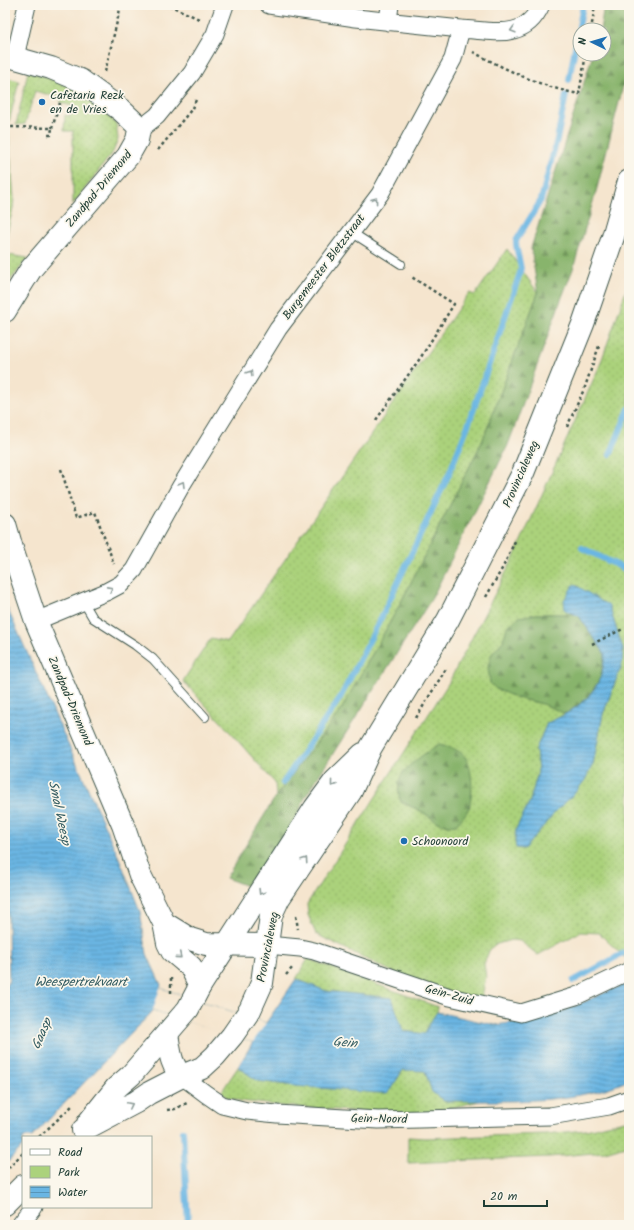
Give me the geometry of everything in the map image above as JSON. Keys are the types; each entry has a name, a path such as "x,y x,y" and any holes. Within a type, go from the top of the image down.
{"main road":[{"path":"10,56 51,68 80,80 121,110 137,125 139,130"},
{"name":"Zandpad-Driemond","path":"5,311 31,270 128,156 137,140 139,130"},
{"name":"Provincialeweg","path":"79,1133 136,1102 149,1093 182,1076 202,1068 215,1056 246,1017 262,983 271,915 288,901 351,791 371,747 448,620 523,473 583,324 629,181"},
{"name":"Zandpad-Driemond","path":"5,524 36,621 123,825 140,875 164,923 168,943 172,951 191,967 197,993"},
{"name":"Provincialeweg","path":"79,1133 116,1088 132,1075 188,1009 319,802 335,781 371,747"},
{"path":"164,923 190,939 206,944 267,945"},
{"name":"Gein-Noord","path":"174,1027 173,1065 182,1076"},
{"path":"5,1204 22,1187"}],"street":[{"path":"10,56 27,5"},
{"path":"139,130 157,116 192,73 215,34 225,5"},
{"path":"269,5 356,18 389,13 459,36 516,30 528,24 537,14 541,5"},
{"name":"Burgemeester Bletzstraat","path":"36,621 106,592 121,584 134,570 181,486 278,329 380,194 453,59 459,36"},
{"name":"Gein-Zuid","path":"267,945 300,948 314,951 450,997 521,1013 576,996 629,971"},
{"name":"Gein-Noord","path":"182,1076 222,1105 247,1111 378,1120 550,1116 609,1106 629,1099"},
{"path":"20,1225 33,1208"}],"lane":[{"path":"351,232 401,264"},
{"path":"83,601 93,618 135,645 153,659 205,717"}],"path":[{"path":"98,94 104,79 122,5"},
{"path":"592,22 595,5"},
{"path":"459,36 508,71 557,90 579,94 585,62"},
{"path":"48,135 51,135 60,103"},
{"path":"11,127 52,128"},
{"path":"376,420 421,357 454,304 407,273 401,264"},
{"path":"61,469 76,518 94,512 121,584"},
{"path":"592,644 623,629"},
{"name":"Provincialeweg","path":"288,901 296,915 296,926 300,934 300,948"},
{"path":"5,1172 22,1153"}],"green space":[{"path":"604,5 629,5 629,63 597,188 573,269 508,445 432,598 306,796 287,838 247,886 226,878 276,796 341,710 399,606 482,442 538,293 531,248 590,62 612,62 612,22 601,22"},
{"path":"28,71 77,90 108,115 116,124 118,139 113,152 73,204 73,131 64,131 65,115 70,116 72,106 61,103 61,98 35,91 25,124 16,125"},
{"path":"5,77 19,81 8,126 14,198 5,242"},
{"path":"507,249 538,293 482,442 399,606 341,710 276,796 275,783 183,681 211,638 228,642 469,293 475,295"},
{"path":"8,255 28,258 5,287 5,269"},
{"path":"629,282 629,961 600,933 580,932 538,955 520,941 511,940 494,945 489,951 484,964 486,977 480,1006 449,1000 316,934 308,915 307,904 448,684 515,555 600,365","holes":["609,606 623,649 622,664 603,714 593,764 574,794 557,810 515,841 516,829 530,801 538,772 536,749 547,723 566,714 543,704 517,698 491,655 503,641 536,614 575,614 565,610","472,790 469,808 456,825 444,825 419,810 401,802"]},
{"path":"536,614 575,614 579,616 605,654 600,679 587,698 566,714 543,704 517,698 496,689 490,683 488,667 491,655 503,641 507,627 519,617"},
{"path":"439,744 450,747 461,753 466,758 470,769 472,790 469,807 467,812 456,825 444,825 436,821 419,810 401,802 399,795 399,781 405,770"},
{"path":"308,959 438,1007 437,1012 429,1024 425,1034 403,1031 392,998 326,991 296,979"},
{"path":"238,1067 258,1081 295,1086 390,1090 403,1070 425,1071 432,1092 444,1101 483,1100 419,1116 283,1106 241,1101 226,1097 222,1091"},
{"path":"629,1120 629,1145 605,1152 549,1157 408,1163 408,1137 425,1138 546,1134 586,1130"}],"water":[{"path":"574,584 609,606 623,649 622,664 603,714 593,764 585,780 524,849 516,848 516,829 530,801 538,772 536,749 547,723 571,711 585,700 596,686 603,669 605,654 579,616 565,610 564,600"},
{"name":"Weespertrekvaart","path":"5,603 119,858 140,911 147,954 161,985 160,988 266,1023 296,979 326,991 392,998 403,1031 425,1034 429,1024 437,1012 495,1025 527,1021 568,1009 629,982 629,1080 585,1094 562,1098 514,1101 444,1101 432,1092 425,1071 403,1070 387,1093 295,1086 258,1081 238,1067 253,1042 153,1010 33,1136 22,1136 22,1147 5,1165 5,988 9,980 5,780"}],"pier":[{"path":"160,988 266,1023 253,1042 233,1037 153,1010"}],"waterway":[{"path":"569,80 583,5"},
{"path":"283,783 340,698 381,618 449,474 470,420 521,270 516,241 541,200 557,139 566,95"},
{"path":"610,455 629,409"},
{"path":"582,548 629,571"},
{"path":"573,981 629,950"},
{"path":"183,1131 188,1225"}],"place":[{"name":"Cafetaria Rezk en de Vries","path":"42,102"},
{"name":"Schoonoord","path":"404,841"}],"water label":[{"name":"Smal Weesp","path":"59,813"},
{"name":"Gaasp","path":"42,1034"},
{"name":"Gein","path":"345,1043"}]}
